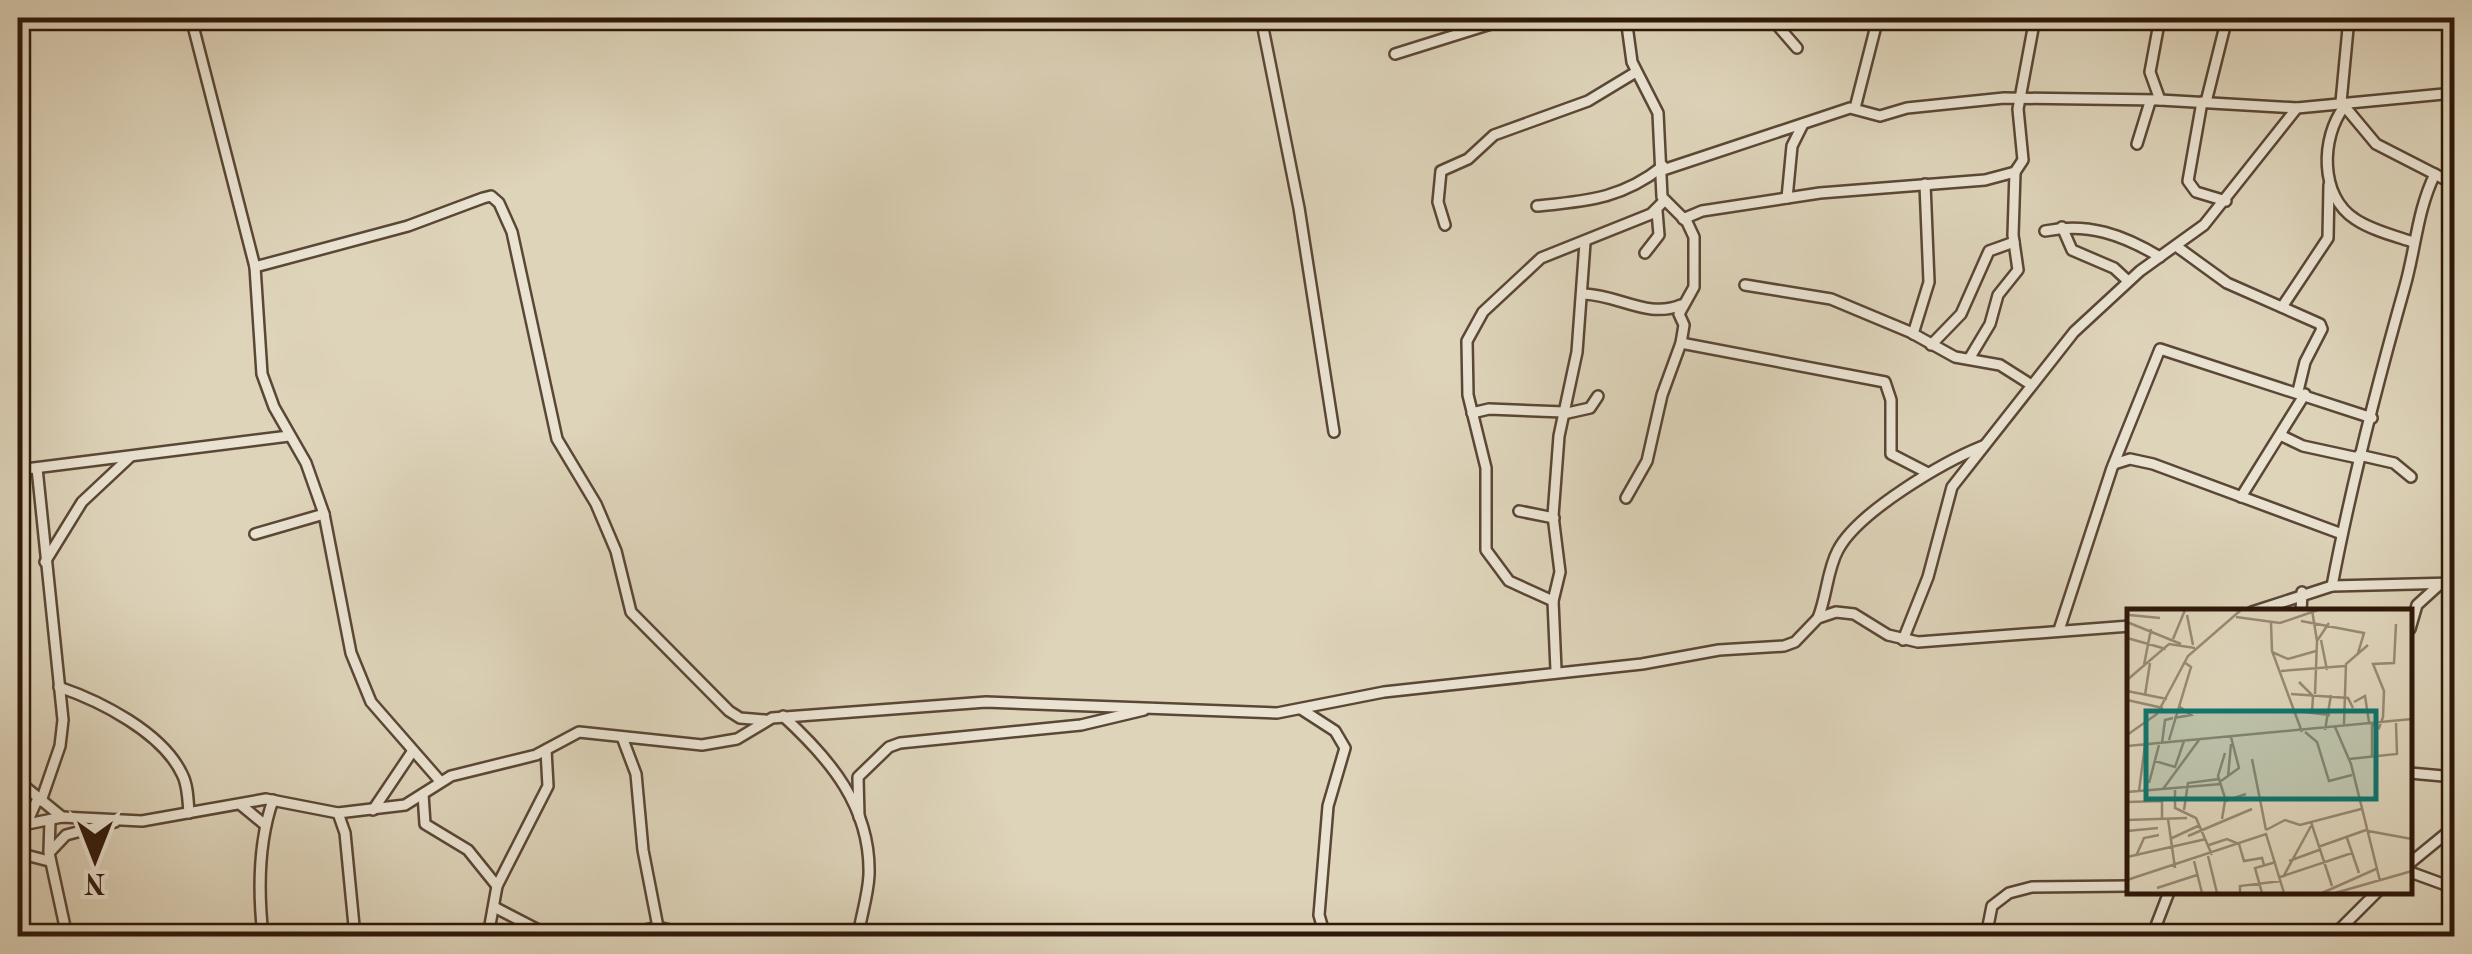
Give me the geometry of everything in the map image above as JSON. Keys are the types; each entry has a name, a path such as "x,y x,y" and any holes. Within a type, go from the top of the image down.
{"street":[{"path":"192,18 255,267 262,374 289,436 306,463 324,514 356,667 371,702 440,781"},
{"path":"1260,18 1299,208 1334,432"},
{"path":"1395,54 1510,18"},
{"path":"1554,601 1508,581 1486,550 1486,468 1472,413 1466,350 1478,318 1537,261 1656,212 1664,200 1657,108 1636,72 1626,18"},
{"path":"1770,18 1797,48"},
{"path":"1854,108 1878,18"},
{"path":"1969,359 1990,324 1998,294 2017,275 2015,172 2023,160 2017,121 2035,18"},
{"path":"2137,144 2155,101 2150,72 2160,18"},
{"path":"2226,18 2188,180 2196,192 2226,202"},
{"path":"2282,306 2328,238 2329,140 2343,104 2349,18"},
{"path":"1445,225 1438,202 1441,171 1468,159 1494,135 1588,101 1636,72"},
{"path":"1537,206 1576,205 1604,198 1664,168 1854,108 1880,116 1907,108 2021,98 2297,108 2454,93"},
{"path":"2343,104 2376,144 2454,184"},
{"path":"1903,640 1928,577 1952,488 2074,332 2128,281 2226,202 2297,108"},
{"path":"1787,198 1792,146 1804,122"},
{"path":"1683,218 1702,211 1787,198 2015,172"},
{"path":"2332,586 2358,456 2372,418 2421,203 2435,174"},
{"path":"1913,334 1930,277 1925,184"},
{"path":"2329,185 2355,220 2413,242"},
{"path":"255,267 408,226 482,198 491,196 499,203 512,232 557,439 610,535 631,612 740,718 765,720 986,702 1258,713 1301,709 1384,692 1784,646 1795,642 1818,618 1836,612 1854,614 1903,640 2127,626"},
{"path":"1626,498 1647,461 1662,395 1681,343 1684,325 1679,314 1694,287 1693,233 1664,200"},
{"path":"1645,253 1659,235 1656,212"},
{"path":"2062,228 2072,250 2114,268 2128,281"},
{"path":"2045,231 2103,230 2160,258"},
{"path":"1931,346 1961,314 1989,252 2014,242"},
{"path":"1556,670 1554,601 1560,572 1554,518 1563,413 1576,363 1584,294 1581,268 1585,243"},
{"path":"2176,246 2217,278 2322,326 2302,392 2280,436 2241,497"},
{"path":"1746,285 1832,300 1913,334 1931,346 2000,365 2030,384"},
{"path":"1584,294 1624,300 1651,312 1684,304"},
{"path":"1681,343 1885,382 1892,400 1891,454 1926,472"},
{"path":"2058,630 2114,464 2160,349 2302,392 2372,418"},
{"path":"1472,413 1488,409 1563,413 1590,408 1598,396"},
{"path":"18,470 289,436"},
{"path":"2280,436 2303,446 2394,463 2410,477"},
{"path":"1818,618 1836,554 1846,538 1926,472 1984,446"},
{"path":"44,564 82,502 130,457"},
{"path":"2114,464 2138,459 2342,534"},
{"path":"22,825 39,799 62,734 37,468"},
{"path":"1520,511 1554,518"},
{"path":"254,534 324,514"},
{"path":"2260,609 2302,592 2332,586 2454,583"},
{"path":"2412,622 2417,605 2442,584"},
{"path":"2302,592 2302,609"},
{"path":"59,687 94,700 163,750 182,772 189,813"},
{"path":"858,936 869,872 858,777 889,747 916,740 1081,725 1156,707"},
{"path":"1301,709 1335,731 1345,748 1328,806 1318,915 1325,936"},
{"path":"783,716 836,768 860,817"},
{"path":"49,857 66,835 128,820 273,800 338,813 405,805 440,781 546,750 579,732 702,745 743,736 765,720"},
{"path":"622,737 636,774 643,850 658,927"},
{"path":"488,936 497,886 544,797 548,778 546,750"},
{"path":"373,810 412,752"},
{"path":"2412,773 2454,777"},
{"path":"18,780 62,817"},
{"path":"423,794 425,824 468,850 497,886"},
{"path":"263,936 260,892 264,824 273,800"},
{"path":"238,804 264,824"},
{"path":"345,834 354,812"},
{"path":"338,813 345,834 354,936"},
{"path":"22,825 62,817 128,820"},
{"path":"50,821 49,857 67,936"},
{"path":"2412,861 2454,827"},
{"path":"18,853 49,857"},
{"path":"2412,873 2454,888"},
{"path":"1986,936 1992,906 2018,890 2127,886"},
{"path":"2152,936 2168,894"},
{"path":"2334,936 2370,894"},
{"path":"496,908 550,936"},
{"path":"618,936 658,927 681,936 694,936"}]}
